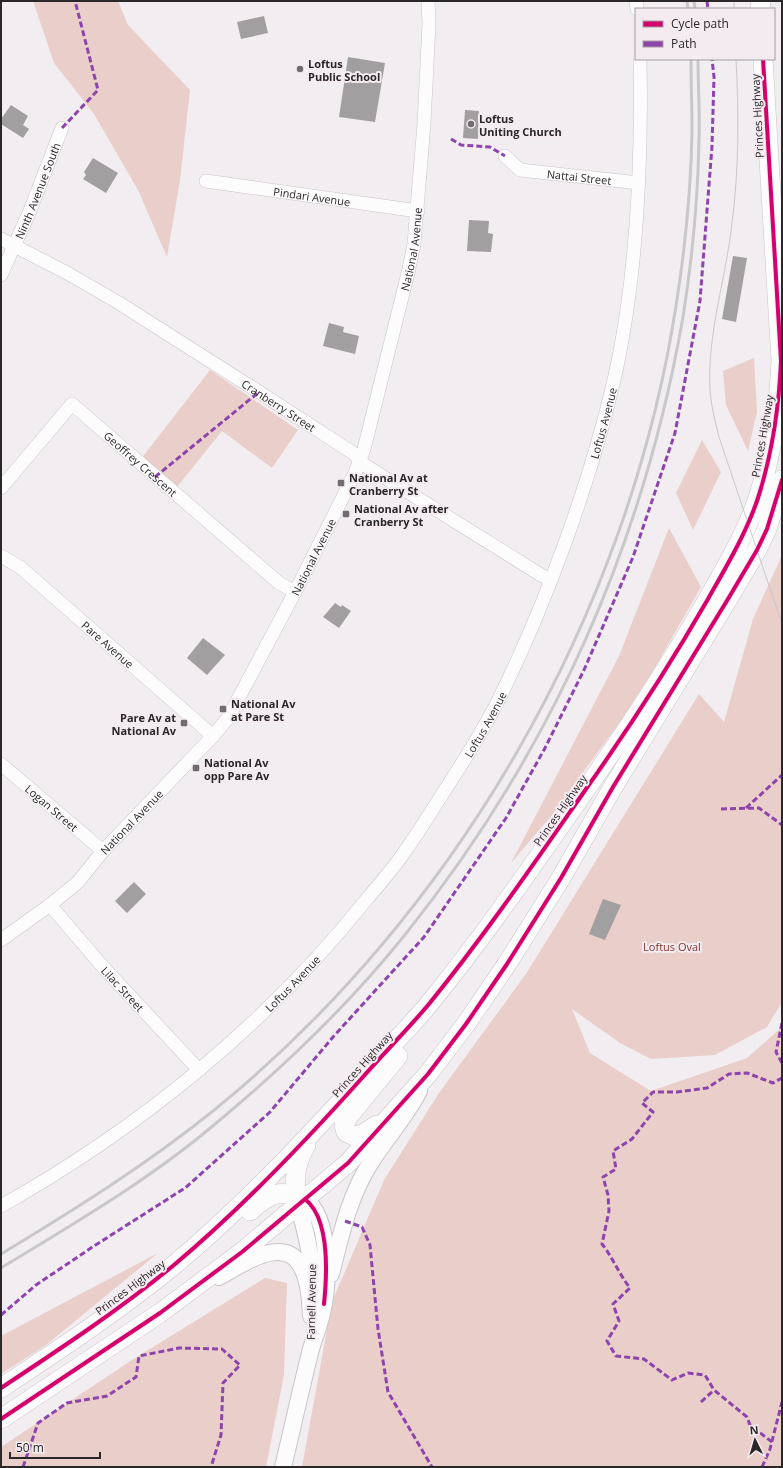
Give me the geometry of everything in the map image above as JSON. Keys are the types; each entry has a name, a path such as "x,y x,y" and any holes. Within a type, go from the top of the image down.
{"highway":[{"name":"Princes Highway","path":"1,1388 103,1318 174,1265 276,1172 428,1004 529,870 608,758 649,696 731,559 748,525 757,501 770,455 779,392 781,361 763,60"},
{"path":"1,1419 160,1313 242,1252 300,1200 348,1163 428,1074 466,1024 507,964 561,878 613,787 757,550 767,529 781,488"},
{"path":"389,1119 358,1136 348,1134 344,1128 346,1119 400,1052 428,1004"},
{"path":"300,1200 295,1181 299,1160 302,1151 315,1130"},
{"path":"174,1265 238,1221 268,1197 280,1193 300,1200"}],"main road":[{"path":"324,1304 341,1234 349,1207 358,1185 370,1162 411,1107 428,1074"},
{"name":"Farnell Avenue","path":"283,1467 309,1353 320,1323 324,1304 326,1266 322,1234 312,1205 300,1200"},
{"name":"Farnell Avenue","path":"300,1200 312,1261 312,1316 309,1353"},
{"path":"160,1313 253,1259 265,1254 277,1252 291,1255 301,1266 308,1289 312,1316"}],"street":[{"name":"National Avenue","path":"1,940 50,906 78,882 103,851 213,736 228,718 295,592 355,473 366,442 414,244 418,211 429,23 428,1"},
{"name":"Loftus Avenue","path":"1,1206 32,1189 105,1141 157,1104 246,1029 312,963 350,920 400,858 469,753 496,705 526,643 579,503 595,454 619,355 629,290 637,213 641,121 640,60"},
{"name":"Ninth Avenue South","path":"1,275 29,213 62,128"},
{"name":"Nattai Street","path":"505,156 517,174 638,183"},
{"name":"Pindari Avenue","path":"206,181 418,211"},
{"name":"Cranberry Street","path":"1,239 69,274 126,308 353,453 360,461 551,580"},
{"name":"Geoffrey Crescent","path":"1,488 72,404 279,583 295,592"},
{"name":"Pare Avenue","path":"1,556 20,567 213,736"},
{"name":"Logan Street","path":"1,764 103,851"},
{"name":"Lilac Street","path":"50,906 199,1070"}],"green space":[{"path":"33,1 118,1 128,25 190,90 180,180 167,257 138,190 94,114 54,63"},
{"path":"754,358 757,412 748,451 726,405 723,371"},
{"path":"210,370 298,430 272,468 222,431 177,487 141,459"},
{"path":"702,440 721,472 693,530 676,493"},
{"path":"669,528 701,587 638,697 552,815 511,863 619,656"},
{"name":"Loftus Oval","path":"782,555 782,1002 767,1027 715,1055 651,1059 620,1043 572,1009 590,1053 651,1091 747,1058 782,1027 782,1467 302,1467 332,1302 384,1180 439,1093 526,974 699,694 724,722 753,619"},
{"path":"158,1253 46,1345 1,1374 1,1336"},
{"path":"265,1278 287,1283 284,1375 266,1467 1,1467 1,1447 132,1360"}],"building":[{"path":"264,16 268,33 241,39 237,22"},
{"path":"348,57 385,63 375,122 339,117"},
{"path":"11,105 28,116 23,125 29,129 23,138 1,124 1,119"},
{"name":"Loftus Uniting Church","path":"465,110 479,111 478,139 463,138"},
{"path":"93,158 118,173 106,193 83,179 86,175 84,172"},
{"path":"469,220 489,221 488,233 493,234 491,252 467,251"},
{"path":"733,256 747,258 736,322 722,319"},
{"path":"329,323 344,327 343,332 359,336 355,354 323,346"},
{"path":"335,603 341,607 342,605 351,611 339,628 323,617"},
{"path":"203,638 225,655 207,675 187,658"},
{"path":"134,882 146,894 127,913 115,901"},
{"path":"603,899 621,905 605,940 589,934"}],"tram line":[{"path":"734,1 734,8"},
{"path":"736,60 738,121 736,182 729,244 711,348 710,389 712,407 719,437 782,624"}],"railway":[{"path":"687,1 688,8"},
{"path":"694,1 695,8"},
{"path":"1,1254 82,1204 188,1131 213,1111 301,1033 381,946 454,851 518,751 572,645 618,535 652,422 676,306 685,241 689,198 692,132 691,60"},
{"path":"1,1268 142,1180 221,1119 294,1055 340,1009 404,936 456,867 504,795 546,721 583,644 616,566 643,485 666,402 683,317 694,229 699,130 698,60"}],"marked path":[{"path":"62,128 98,90 75,1"},
{"path":"707,1 708,8"},
{"path":"1,1315 36,1285 185,1188 270,1112 333,1037 424,937 506,818 545,748 584,670 633,557 675,433 700,301 712,146 714,77 712,60"},
{"path":"451,139 461,145 490,147 505,156"},
{"path":"155,477 259,392"},
{"path":"746,808 782,775"},
{"path":"721,809 759,808 782,825"},
{"path":"782,1023 776,1052 782,1063"},
{"path":"772,1442 750,1425 747,1417 714,1390 705,1375 688,1373 672,1380 644,1359 616,1356 607,1341 619,1321 613,1304 630,1288 602,1244 609,1211 608,1195 603,1177 616,1169 613,1151 632,1139 653,1112 642,1103 653,1092 677,1092 707,1088 729,1074 747,1073 773,1083 782,1078"},
{"path":"345,1221 362,1227 370,1245 378,1329 388,1392 432,1467"},
{"path":"23,1467 38,1423 67,1403 107,1396 136,1377 139,1356 179,1348 222,1349 240,1365 223,1383 221,1435 211,1467"},
{"path":"701,1402 714,1390"},
{"path":"762,1467 770,1449 782,1402"}],"cycle path":[{"path":"1,1388 67,1344 153,1282 224,1221 295,1151 413,1023 450,978 529,871 602,766 694,624 742,537 758,498 771,448 779,396 781,361 763,60"},
{"path":"1,1419 160,1313 242,1252 348,1163 428,1074 466,1024 507,964 561,878 613,787 728,599 757,550 767,529 782,480"},
{"path":"305,1199 313,1208 323,1233 326,1263 324,1304"}],"place":[{"name":"Loftus Public School","path":"300,69"},
{"name":"Loftus Uniting Church","path":"471,124"},
{"name":"National Av at Cranberry St","path":"341,483"},
{"name":"National Av after Cranberry St","path":"346,514"},
{"name":"National Av at Pare St","path":"223,709"},
{"name":"Pare Av at National Av","path":"184,723"},
{"name":"National Av opp Pare Av","path":"196,768"}]}
